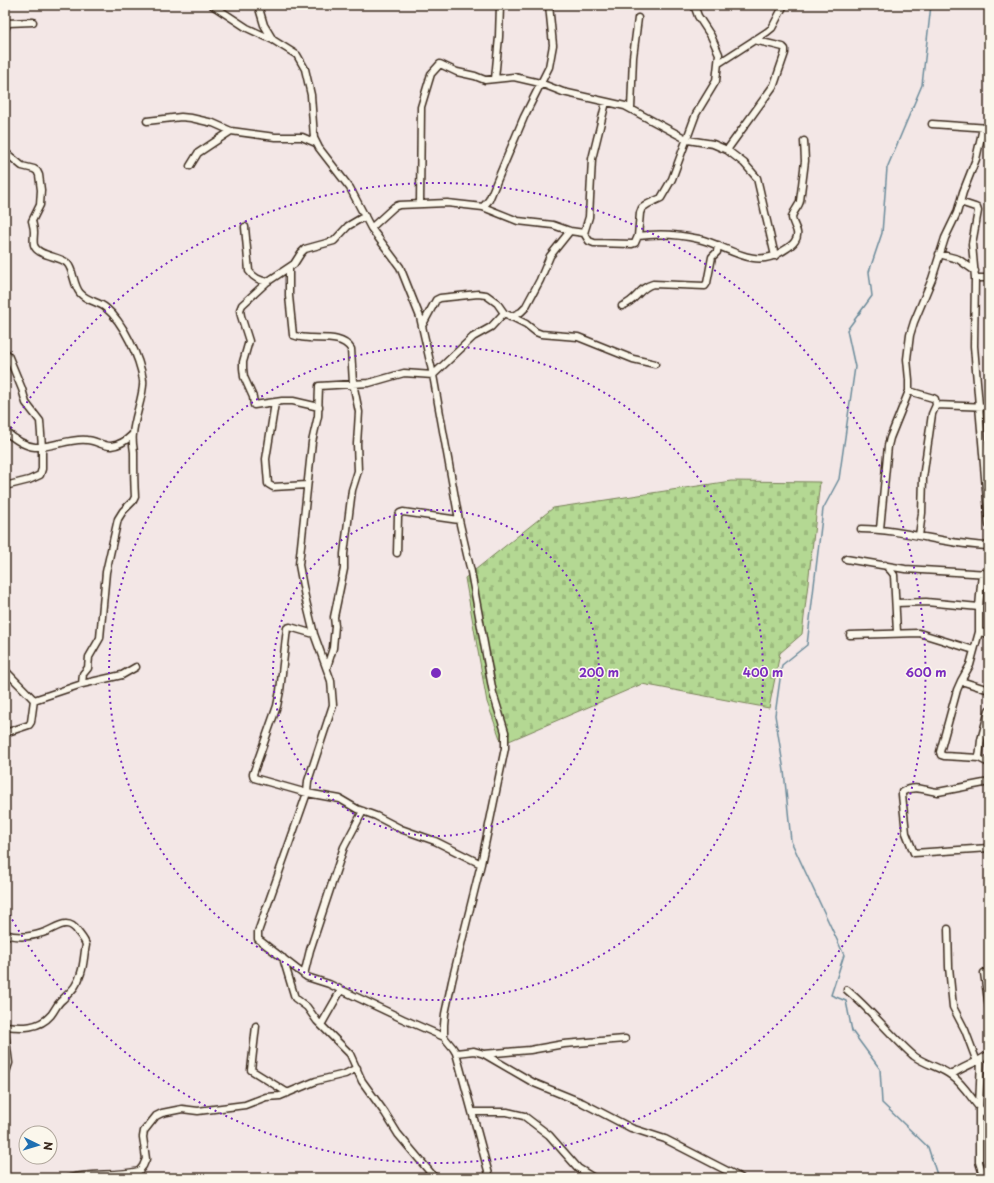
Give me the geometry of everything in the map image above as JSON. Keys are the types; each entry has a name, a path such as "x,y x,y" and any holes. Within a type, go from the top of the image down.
{"street":[{"path":"212,5 246,28 273,40 297,55 305,69 311,95 314,138 316,143 324,156 350,188 371,228 400,267 423,324 493,693 506,737 481,864 449,992 444,1025 444,1037"},
{"path":"258,5 264,25 273,40"},
{"path":"495,79 500,5"},
{"path":"483,207 489,200 524,116 540,83 547,73 553,45 548,5"},
{"path":"371,228 394,207 399,205 453,203 483,207 512,220 553,225 570,231 584,233 590,241 601,243 636,243 642,208 659,200 664,194 672,179 688,140 700,106 714,87 716,81 719,54 716,44 698,16 694,5"},
{"path":"719,63 772,28 784,5"},
{"path":"631,109 633,57 638,18"},
{"path":"5,29 8,23 33,22"},
{"path":"727,150 774,85 785,53 785,49 783,47 754,40"},
{"path":"420,204 421,107 431,74 440,64 457,72 485,80 514,77 540,83 563,92 625,106 688,140 713,144 727,150 744,163 757,178 775,256"},
{"path":"584,233 589,217 592,159 606,102"},
{"path":"147,121 186,117 213,123 231,131 275,137 302,137 316,143"},
{"path":"880,529 888,446 909,391 907,359 910,335 932,279 944,238 957,214 986,128 932,124"},
{"path":"190,166 198,153 231,131"},
{"path":"638,236 657,234 701,239 736,254 747,257 768,258 775,256 792,245 798,233 792,218 800,201 805,162 804,140"},
{"path":"5,152 22,166 37,171 39,175 41,190 40,205 32,221 34,229 34,244 36,248 52,258 62,260 67,263 70,266 75,286 80,293 86,299 101,304 118,320 134,349 143,381 143,388 132,435 135,497 133,501 122,511 118,519 106,572 100,638 89,657 88,668 83,674 82,684"},
{"path":"960,202 977,208 972,244 975,271 974,346 989,525"},
{"path":"319,407 293,401 254,405 253,397 244,377 243,362 249,341 240,310 245,301 267,282 289,268 305,249 334,241 348,226 364,216"},
{"path":"245,227 249,271 259,280 267,282"},
{"path":"510,317 521,312 525,308 540,280 550,256 570,231"},
{"path":"622,306 633,300 648,285 705,286 707,283 712,257 717,252 718,245"},
{"path":"939,254 958,259 975,271"},
{"path":"289,268 289,296 293,335 309,339 333,338 350,346 352,349 353,383 359,412 357,444 358,471 352,490 344,554 344,569 334,617 335,626 333,648 327,667"},
{"path":"975,278 989,278"},
{"path":"423,324 436,300 440,298 478,294 486,295 497,303 504,313 526,324 536,332 541,334 578,337 632,359 655,364"},
{"path":"490,1178 456,1053 444,1037 329,984 304,975 258,939 258,932 307,793 308,781 333,705 331,681 314,634 299,565 312,442 319,407 320,385 369,383 404,373 433,375 472,337 491,327 504,313"},
{"path":"5,352 8,355 28,407 39,420 42,447 42,469 40,475 29,480 5,486"},
{"path":"909,391 935,399 936,405 932,414 923,478 922,513 919,536"},
{"path":"275,403 266,458 268,484 273,487 307,485"},
{"path":"936,405 989,407"},
{"path":"5,431 15,439 30,446 42,447 66,441 86,439 103,445 112,446 126,441 132,435"},
{"path":"397,553 398,516 400,513 403,512 459,520"},
{"path":"861,529 880,529 966,544 989,546"},
{"path":"846,559 911,569 986,574 979,607 979,632 970,665 961,681 948,719 940,755 979,758 989,763"},
{"path":"883,564 894,576 897,632"},
{"path":"896,604 926,602 979,607"},
{"path":"314,634 290,627 287,628 277,706 253,774 254,778 307,793 336,798 401,829 435,841 481,864"},
{"path":"850,635 897,632 924,634 974,650"},
{"path":"979,632 989,634"},
{"path":"34,700 82,684 122,675 136,667"},
{"path":"5,670 12,680 20,685 34,700"},
{"path":"961,681 989,690"},
{"path":"5,733 29,725 31,722 34,700"},
{"path":"979,758 981,740 988,713"},
{"path":"989,782 938,792 921,788 905,790 902,792 906,833 914,853 989,848"},
{"path":"304,975 310,950 344,847 363,811"},
{"path":"5,934 27,936 44,933 56,926 70,924 76,928 86,945 80,977 70,994 61,1000 51,1015 45,1020 32,1026 21,1028 5,1026"},
{"path":"948,929 949,967 953,1007 979,1061 979,1162 984,1178"},
{"path":"283,958 293,995 299,1002 307,1007 316,1021 350,1054 362,1081 402,1140 435,1178"},
{"path":"984,973 989,1007"},
{"path":"321,1025 341,990"},
{"path":"847,990 916,1057 951,1075 964,1087 978,1107 989,1116"},
{"path":"256,1026 251,1070 288,1093"},
{"path":"5,1032 9,1063 5,1075"},
{"path":"484,1054 530,1050 564,1044 625,1039"},
{"path":"456,1053 474,1051 484,1054 534,1083 583,1103 631,1128 665,1139 741,1178"},
{"path":"951,1075 960,1068 979,1061 989,1054"},
{"path":"70,1178 139,1171 146,1159 143,1137 144,1132 156,1116 162,1113 182,1110 198,1111 245,1106 266,1097 280,1096 316,1081 344,1074 357,1068"},
{"path":"473,1112 507,1112 524,1116 541,1128 558,1144 574,1164 589,1177"}],"green space":[{"path":"731,481 820,482 802,634 780,653 769,708 642,684 502,744 487,702 465,578 553,508"}],"waterway":[{"path":"931,5 922,85 887,168 882,233 869,272 872,296 847,330 855,367 839,479 823,509 807,645 782,665 775,715 784,771 791,841 844,955 831,995 846,1001 852,1031 880,1069 882,1103 928,1147 938,1178"}]}
